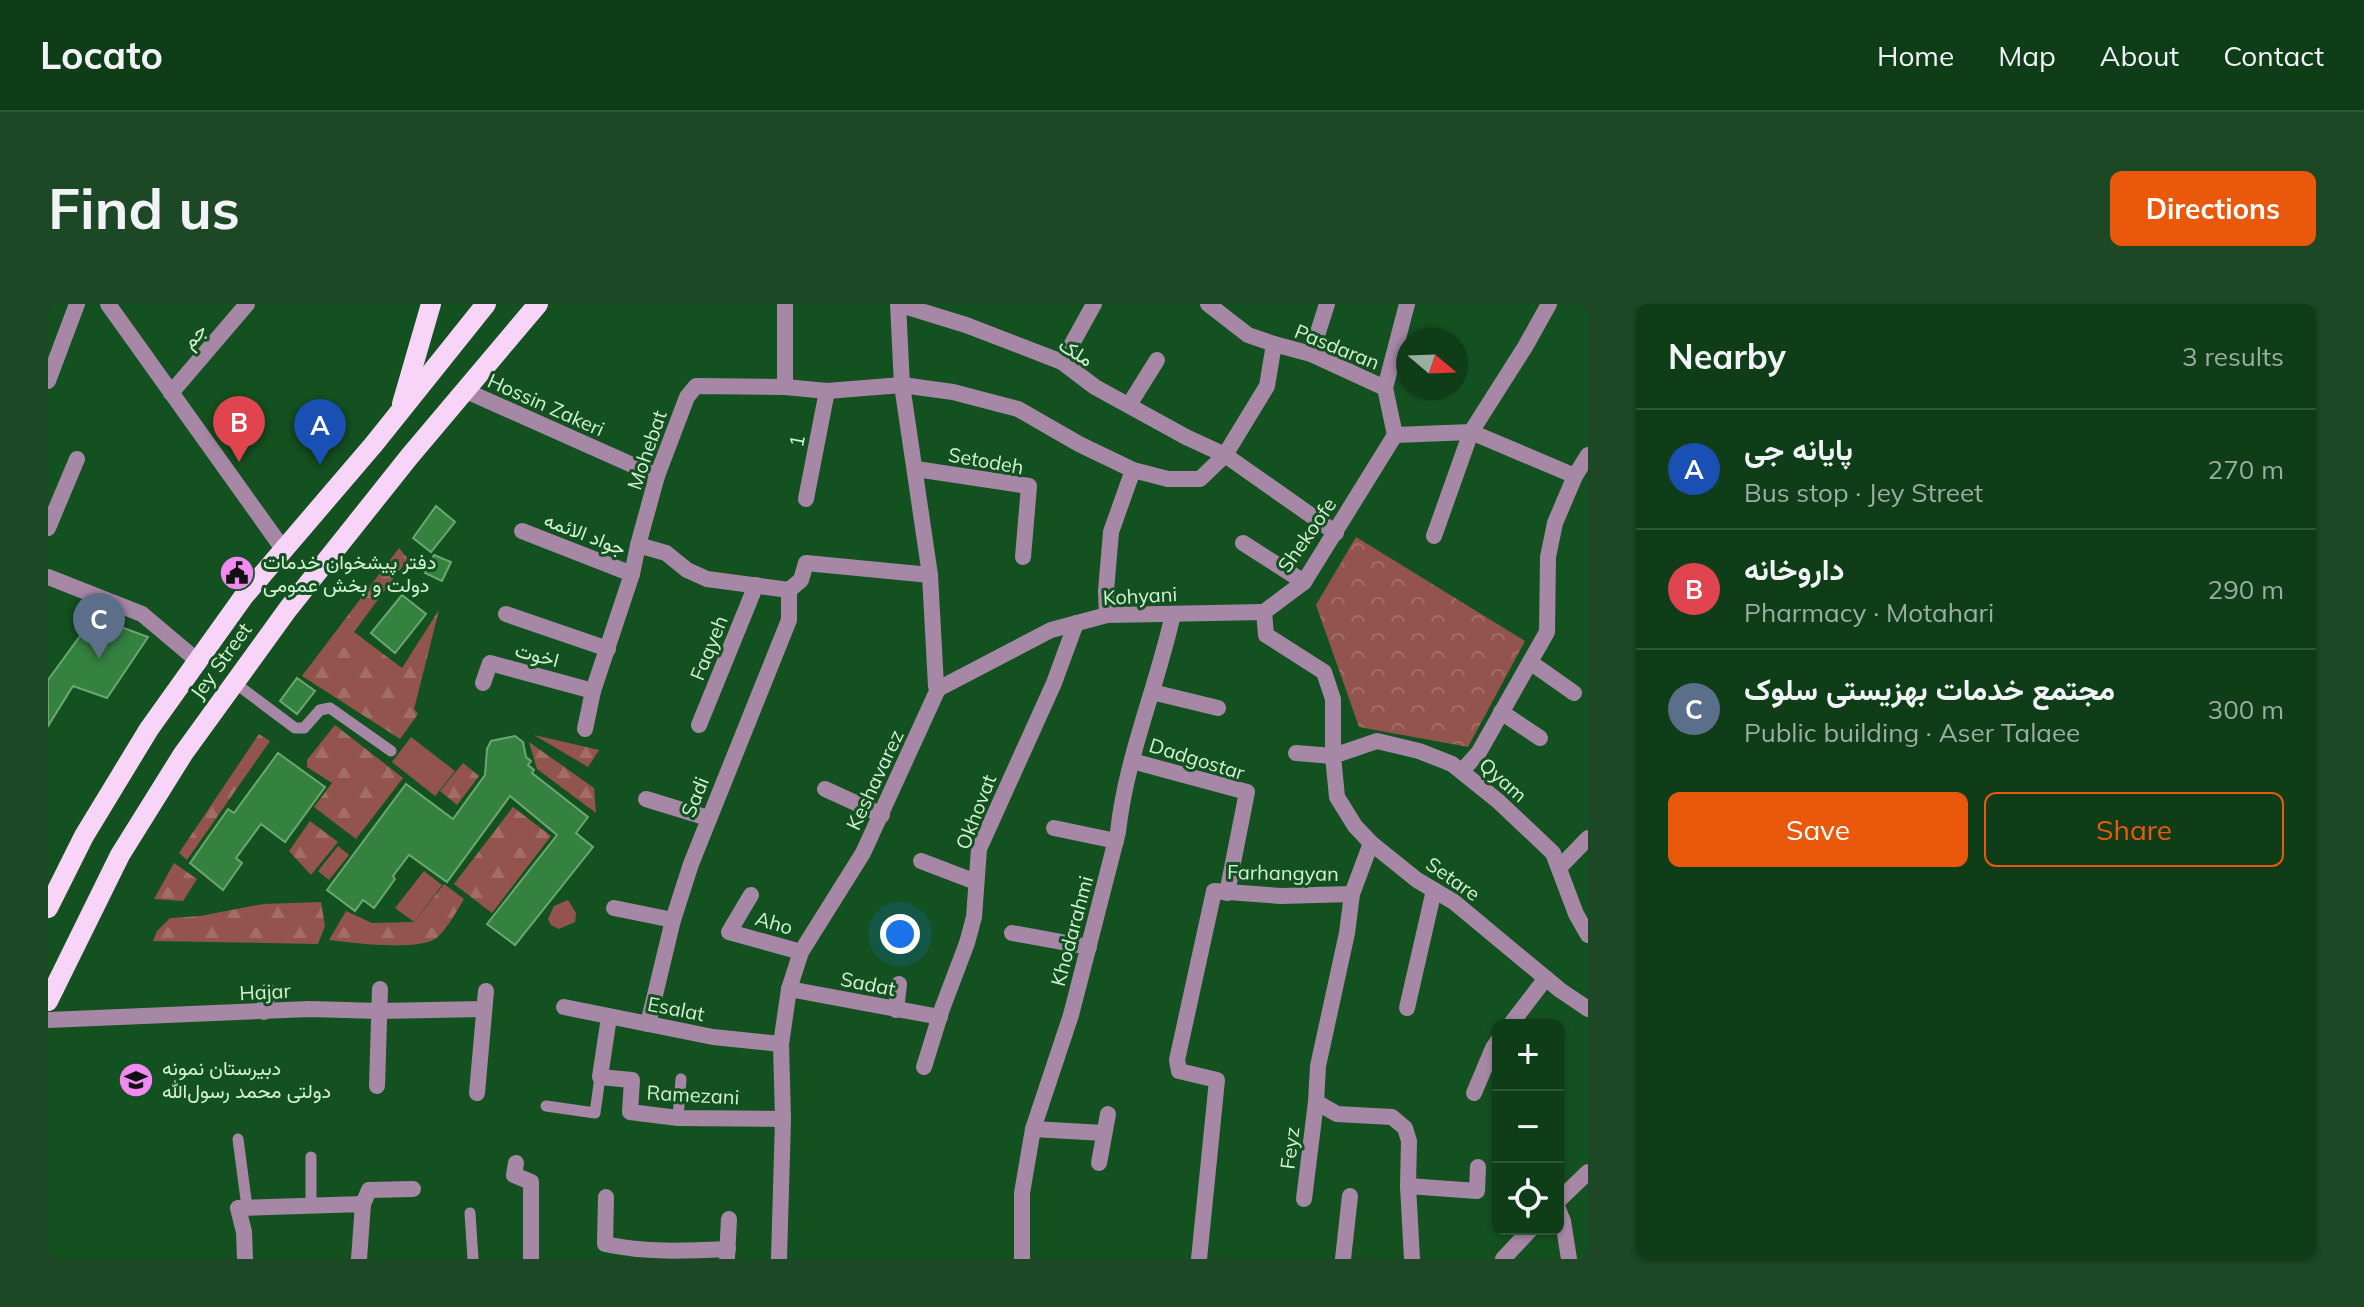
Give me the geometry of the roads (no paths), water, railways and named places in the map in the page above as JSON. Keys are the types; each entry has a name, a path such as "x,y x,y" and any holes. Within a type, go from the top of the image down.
{"main road":[{"path":"400,411 431,304"},
{"name":"Jey Street","path":"48,908 84,836 149,729 244,596 486,304"},
{"name":"Jey Street","path":"48,1001 120,855 183,754 297,598 464,390 538,304"}],"street":[{"path":"48,381 77,304"},
{"path":"108,304 283,549"},
{"name":"جم","path":"171,393 247,304"},
{"path":"785,304 785,387"},
{"name":"ملک","path":"898,304 966,325 1062,362 1095,387 1225,455 1336,533"},
{"name":"Keshavarez","path":"779,1259 783,1119 781,1044 789,989 801,952 863,853 882,815 938,689 930,575 902,385 898,304"},
{"path":"1062,362 1094,304"},
{"name":"Pasdaran","path":"1208,304 1248,335 1311,354 1385,388"},
{"path":"1311,354 1327,304"},
{"path":"1407,304 1385,388 1395,435 1471,432 1575,476"},
{"path":"1434,536 1471,432 1549,304"},
{"path":"1225,455 1267,386 1274,344"},
{"path":"1129,405 1157,360"},
{"name":"Mohebat","path":"585,729 593,691 632,574 657,476 687,397 696,386 827,391 902,385 953,392 1018,409 1133,470 1168,479 1200,479 1225,455"},
{"name":"Hossin Zakeri","path":"464,390 657,476"},
{"name":"1","path":"806,499 827,391"},
{"name":"Shekoofe","path":"1264,612 1304,582 1395,435"},
{"path":"1462,771 1479,752 1547,632 1548,557 1555,523 1575,476 1588,455"},
{"path":"48,528 77,459"},
{"name":"Setodeh","path":"916,469 1029,486 1023,557"},
{"path":"1107,615 1111,532 1133,470"},
{"name":"جواد الائمه","path":"522,531 632,574"},
{"path":"1243,543 1304,582"},
{"path":"638,545 666,553 687,570 707,579 789,590 801,580 806,563 930,575"},
{"path":"48,577 142,614 198,661"},
{"name":"Faqyeh","path":"699,725 756,585"},
{"name":"Sadi","path":"648,1024 673,920 708,818 789,620 789,590"},
{"path":"1264,612 1266,635 1324,672 1333,699 1333,756 1296,753"},
{"name":"Kohyani","path":"938,689 1051,630 1107,615 1264,612"},
{"path":"506,614 608,649"},
{"name":"Khodarahmi","path":"1022,1259 1022,1193 1033,1129 1071,1015 1116,841 1121,803 1173,614"},
{"name":"Okhovat","path":"924,1067 974,917 979,849 1054,683 1076,623"},
{"path":"1530,662 1574,693"},
{"name":"اخوت","path":"483,683 490,663 593,691"},
{"path":"1152,692 1218,708"},
{"path":"1501,712 1540,738"},
{"name":"Qyam","path":"1333,756 1377,741 1419,751 1462,771 1553,853 1576,914 1588,935"},
{"name":"Setare","path":"1333,756 1337,797 1355,826 1371,843 1417,880 1454,902 1588,1009"},
{"name":"Dadgostar","path":"1132,761 1247,792 1220,892"},
{"path":"825,789 882,815"},
{"path":"646,799 708,818"},
{"path":"1054,828 1116,841"},
{"path":"1559,868 1588,838"},
{"name":"Feyz","path":"1304,1199 1318,1066 1347,933 1352,894 1371,843"},
{"path":"921,861 976,882"},
{"path":"1407,1008 1434,890"},
{"path":"1199,1259 1217,1080 1179,1071 1177,1060 1220,892"},
{"name":"Farhangyan","path":"1220,892 1281,896 1352,894"},
{"name":"Aho","path":"751,895 729,932 801,952"},
{"path":"614,908 673,920"},
{"path":"1012,933 1089,947"},
{"path":"1515,1019 1546,978"},
{"path":"896,1010 899,984"},
{"path":"377,1086 380,989"},
{"name":"Sadat","path":"789,989 940,1017"},
{"path":"264,1012 268,991"},
{"path":"477,1093 486,991"},
{"name":"Esalat","path":"564,1007 713,1037 781,1044"},
{"name":"Hajar","path":"48,1020 310,1009 484,1009"},
{"path":"600,1077 609,1017"},
{"path":"1474,1093 1492,1050"},
{"name":"Ramezani","path":"600,1077 632,1080 630,1112 678,1118 783,1119"},
{"path":"1316,1102 1337,1114 1392,1117 1405,1128 1409,1141 1412,1259"},
{"path":"1099,1163 1108,1114"},
{"path":"1033,1129 1104,1133"},
{"path":"516,1163 514,1175 531,1182 531,1259"},
{"path":"1408,1186 1477,1191 1478,1167"},
{"path":"1564,1195 1588,1172"},
{"path":"359,1259 363,1204 369,1190 413,1189"},
{"path":"1343,1259 1350,1196"},
{"path":"606,1197 605,1244 626,1249 670,1256 727,1254 729,1219"},
{"path":"245,1259 244,1232 238,1208 363,1204"},
{"path":"1564,1227 1569,1259"},
{"path":"1503,1259 1525,1235"}],"lane":[{"path":"235,683 295,728 304,728 320,710 330,708 391,751"},
{"path":"546,1106 595,1113 600,1077"},
{"path":"678,1118 681,1079"},
{"path":"238,1139 247,1207"},
{"path":"311,1157 311,1206"},
{"path":"470,1213 473,1259"}],"place":[{"name":"داروخانه","path":"239,462"},
{"name":"پایانه جی","path":"320,465"},
{"name":"دفتر پیشخوان خدمات دولت و بخش عمومی","path":"237,573"},
{"name":"مجتمع خدمات بهزیستی سلوک","path":"99,659"},
{"name":"دبیرستان نمونه دولتی محمد رسول‌الله","path":"136,1080"}]}
